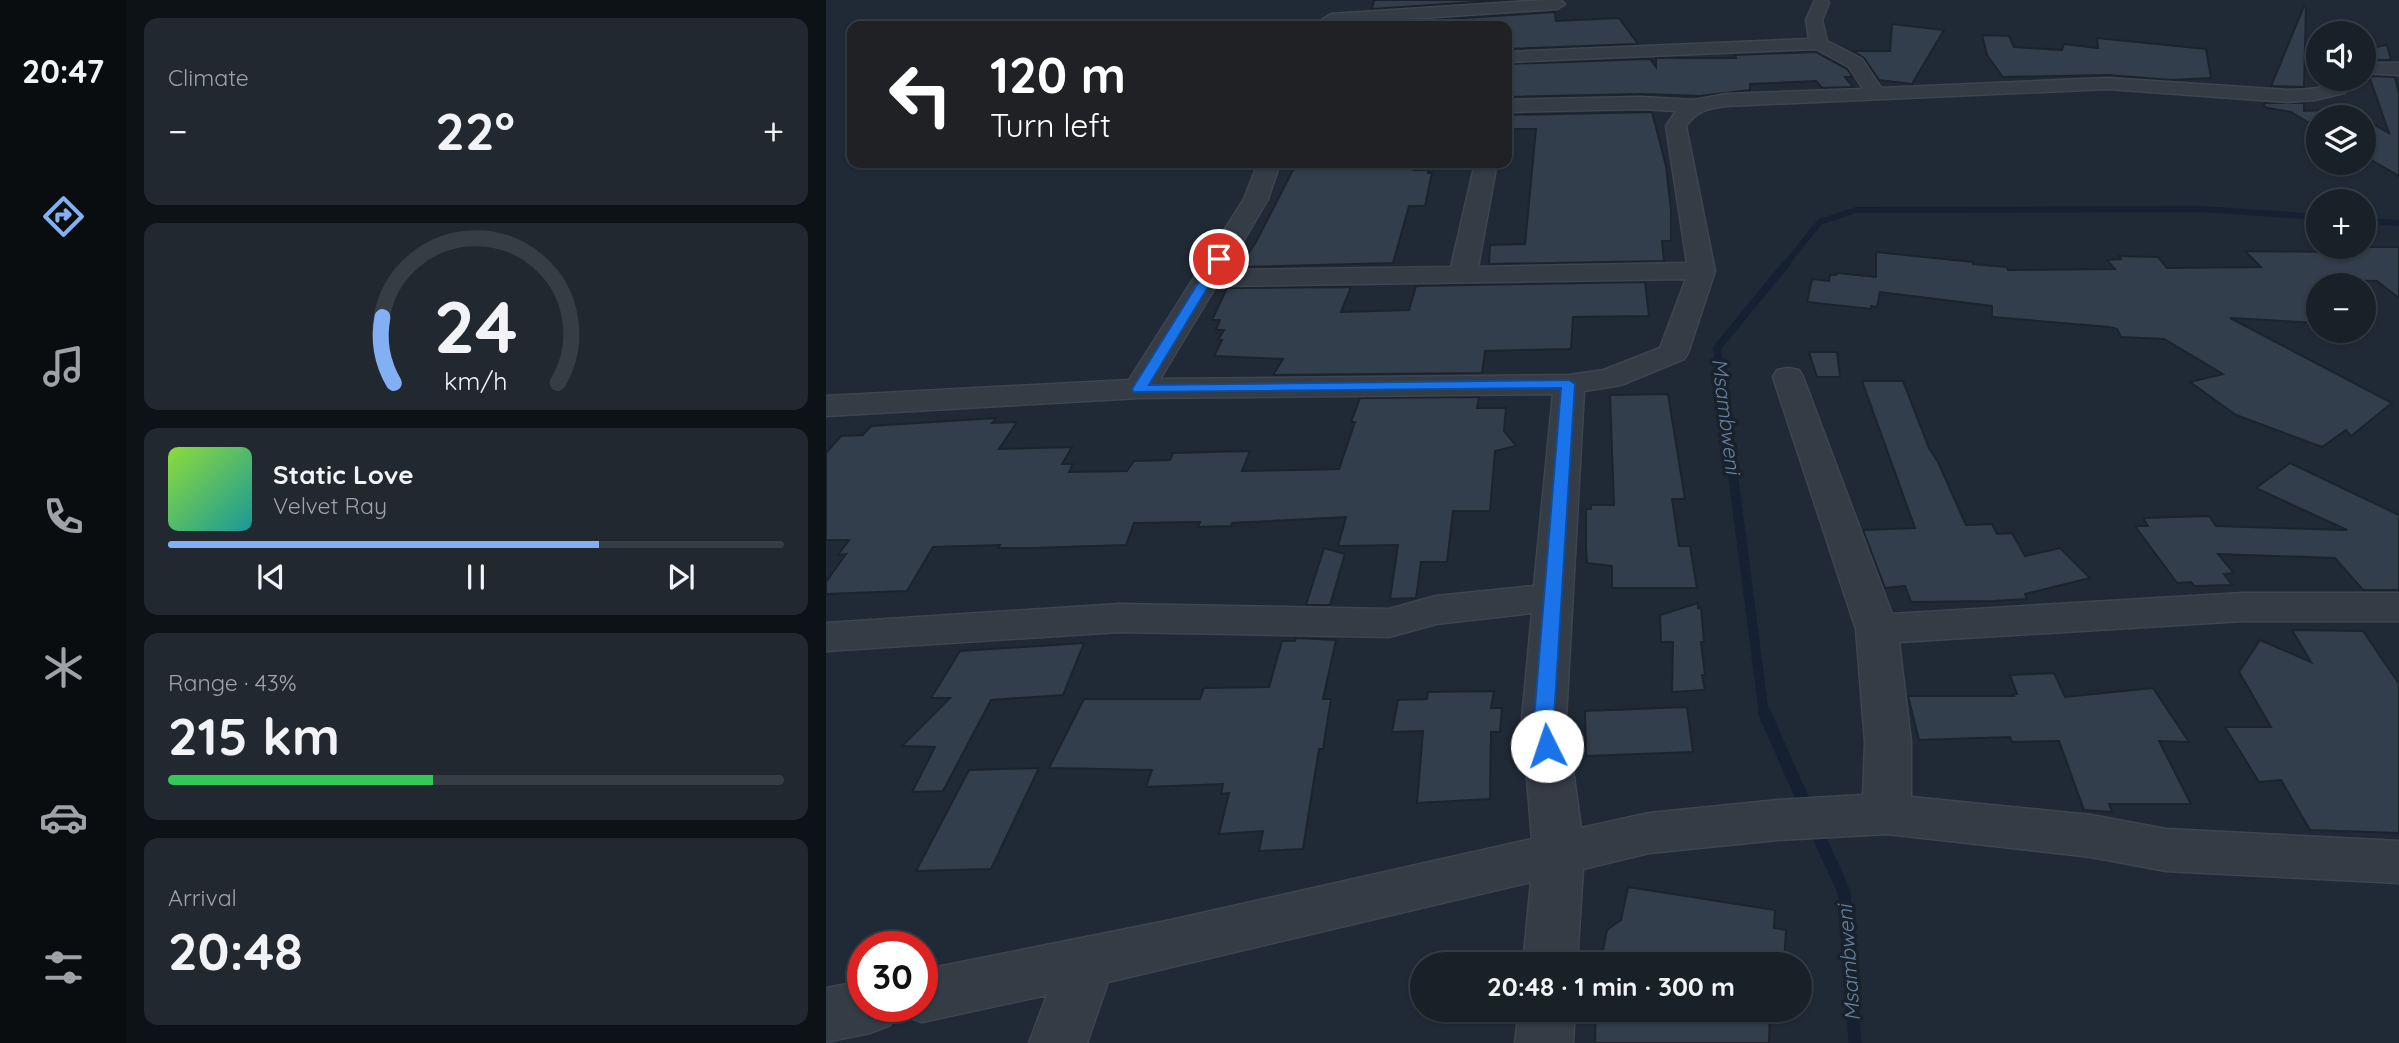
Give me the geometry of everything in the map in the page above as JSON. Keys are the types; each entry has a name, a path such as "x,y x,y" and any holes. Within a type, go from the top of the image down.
{"street":[{"path":"1819,44 1814,20 1821,3"},
{"path":"1331,16 1556,4"},
{"path":"1512,57 1819,44 1856,63 1876,95"},
{"path":"2376,68 2399,69"},
{"path":"1512,106 1640,103 1693,106 1726,100 2075,86 2149,85 2231,95 2319,95 2331,91"},
{"path":"826,405 1139,389 1569,384 1610,378 1673,353 1702,271 1676,126 1682,115 1693,106"},
{"path":"1139,389 1256,199 1267,168"},
{"path":"1463,275 1485,168"},
{"path":"1206,278 1702,271"},
{"path":"1788,377 1877,629 1888,742 1887,814"},
{"path":"1551,952 1559,854 1544,719 1569,384"},
{"path":"826,637 1119,618 1390,623 1436,610 1552,598"},
{"path":"1877,629 2243,607 2399,607"},
{"path":"938,993 1087,962 1649,833 1778,820 1887,814 2091,835 2166,850 2399,862"},
{"path":"1058,1043 1087,962"},
{"path":"826,1015 847,1011"},
{"path":"1544,1043 1546,1022"}],"building":[{"path":"1374,0 1506,0 1372,9"},
{"path":"2304,6 2304,87 2271,86"},
{"path":"1555,12 1556,21 1619,18 1638,44 1512,49 1512,21 1416,21"},
{"path":"1892,24 1944,30 1912,84 1879,80 1864,58 1853,51 1890,51"},
{"path":"1982,35 2009,36 2014,47 2062,50 2064,44 2098,48 2097,38 2206,49 2211,78 2171,80 2108,75 2003,77 1987,55"},
{"path":"2387,45 2391,60 2376,60 2376,47"},
{"path":"1816,52 1847,69 1853,77 1845,77 1853,87 1822,88 1816,81 1750,84 1750,90 1700,96 1641,94 1512,97 1512,64 1650,59 1656,67 1656,58 1736,58 1735,55"},
{"path":"2376,76 2395,77 2399,93 2399,176 2376,163 2376,126 2389,133 2374,91"},
{"path":"2265,103 2304,103 2306,121 2291,112 2263,106"},
{"path":"1652,112 1666,166 1671,210 1671,241 1662,241 1664,261 1489,264 1490,245 1525,244 1536,129 1512,129 1512,115"},
{"path":"1294,168 1415,168 1414,170 1429,170 1428,173 1432,173 1425,206 1409,206 1393,263 1239,267 1256,242"},
{"path":"2376,247 2399,247 2399,298 2376,281 2376,273 2306,273 2306,322 2230,318 2392,403 2351,436 2346,430 2322,447 2236,415 2190,382 2223,374 2164,339 2121,337 2117,329 2109,327 1992,317 1992,306 1880,292 1877,307 1871,306 1871,309 1807,302 1812,279 1829,281 1830,275 1837,273 1876,277 1876,252 1973,262 2007,267 2008,270 2115,269 2107,260 2121,259 2119,256 2158,257 2167,268 2261,267 2245,251 2306,252 2306,259 2376,259"},
{"path":"1645,282 1649,316 1573,317 1571,349 1485,351 1482,373 1273,375 1283,359 1214,356 1224,330 1216,330 1220,320 1212,320 1227,288 1351,287 1341,312 1409,310 1416,286"},
{"path":"1809,352 1837,352 1840,377 1817,377"},
{"path":"1862,381 1903,381 1929,448 1966,525 1992,524 1997,534 2012,533 2025,556 2060,548 2090,578 2025,594 2027,599 1993,601 1911,602 1905,586 1885,588 1863,530 1915,528"},
{"path":"1668,394 1685,499 1672,499 1679,546 1690,546 1697,588 1612,588 1612,566 1587,563 1586,547 1586,509 1591,509 1591,505 1614,505 1610,395"},
{"path":"1479,397 1477,408 1506,408 1504,431 1516,446 1495,451 1490,511 1453,511 1447,562 1421,562 1416,598 1390,599 1398,545 1338,546 1346,517 1198,527 1200,522 1134,523 1126,545 933,547 907,591 826,594 826,582 846,554 838,555 849,540 826,540 826,453 841,436 863,435 871,426 996,418 992,423 1017,422 999,449 1072,447 1062,464 1073,464 1069,472 1127,471 1134,461 1170,460 1173,453 1250,451 1242,471 1339,469 1360,398"},
{"path":"2290,463 2399,515 2399,590 2363,590 2335,558 2218,554 2234,573 2224,574 2232,585 2194,586 2191,582 2177,583 2135,526 2148,526 2143,518 2209,516 2216,526 2347,530 2256,488"},
{"path":"1324,548 1345,554 1330,605 1306,605"},
{"path":"1698,603 1698,608 1701,607 1704,642 1701,642 1705,690 1672,692 1673,642 1661,642 1660,615"},
{"path":"2292,630 2363,631 2399,684 2399,833 2310,830 2281,780 2259,782 2225,727 2271,727 2239,672 2260,640 2311,662"},
{"path":"1296,638 1336,640 1323,699 1331,699 1323,749 1319,749 1303,849 1259,851 1263,831 1219,834 1229,793 1221,794 1223,784 1146,787 1152,770 1049,768 1084,699 1200,699 1204,688 1269,687 1282,641 1295,641"},
{"path":"1084,643 1063,695 991,700 943,791 912,792 935,747 902,746 950,698 931,698 960,651"},
{"path":"2054,673 2065,697 2153,688 2189,742 2159,741 2191,804 2109,804 2112,812 2084,810 2059,741 2012,742 2010,737 1919,740 1908,696 2014,696 2013,694 2017,694 2010,675"},
{"path":"1494,691 1491,708 1502,708 1500,732 1491,732 1490,799 1417,803 1423,731 1392,732 1398,700 1427,699 1428,692"},
{"path":"1687,707 1693,752 1586,756 1585,711"},
{"path":"1039,768 991,869 916,871 969,770"},
{"path":"1628,887 1775,910 1774,928 1786,930 1785,952 1605,952 1603,950 1607,930 1621,920"},
{"path":"1596,1022 1770,1022 1769,1043 1595,1043"}],"waterway":[{"name":"Msambweni","path":"1784,266 1820,222 1856,210 2202,209 2306,216"},
{"name":"Msambweni","path":"2376,222 2399,223"},
{"name":"Msambweni","path":"1731,460 1717,348 1786,264"},
{"name":"Msambweni","path":"1731,459 1764,714"},
{"name":"Msambweni","path":"1764,712 1807,809"},
{"name":"Msambweni","path":"1814,826 1844,892 1855,1043"}],"route":[{"path":"1219,259 1139,389 1569,384 1544,719 1547,746"}]}
